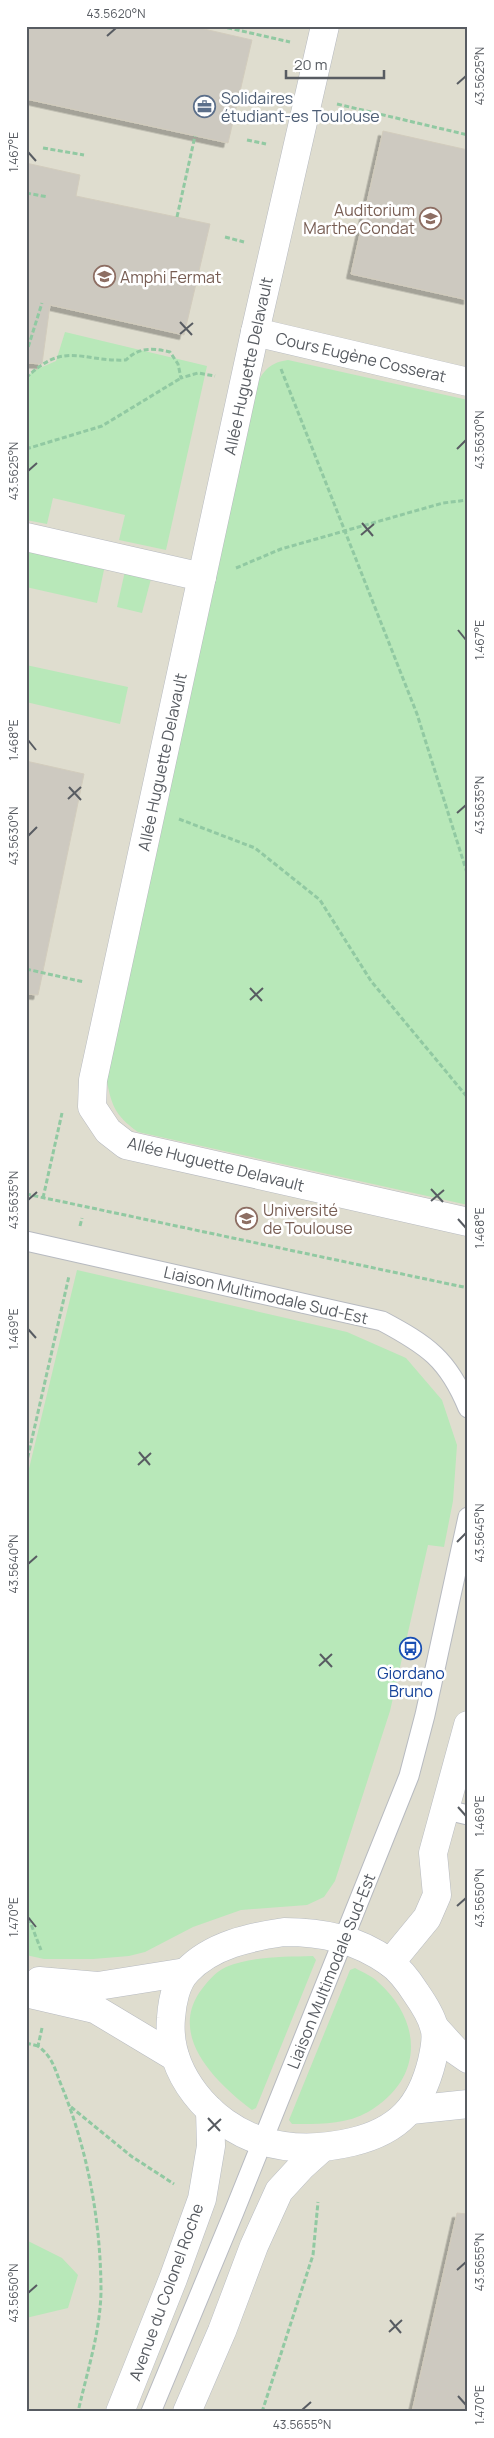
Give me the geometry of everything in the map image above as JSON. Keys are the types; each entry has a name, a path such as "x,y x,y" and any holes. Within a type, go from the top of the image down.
{"street":[{"name":"Allée Huguette Delavault","path":"322,38 255,332 93,1080 92,1107 108,1130 126,1145 468,1222"},
{"name":"Cours Eugène Cosserat","path":"255,332 468,382"},
{"path":"26,537 202,577"},
{"path":"390,1963 427,1918 437,1895 433,1853 439,1830 457,1812 468,1725"},
{"path":"26,1979 98,1986 186,1972 216,1950 252,1937 293,1932 311,1932 344,1938 361,1945 390,1963 410,1984 424,2004 435,2028 455,2050 468,2059"},
{"path":"186,1972 172,2001 170,2031 174,2057 192,2090 210,2110 243,2132 262,2141 322,2148 353,2142 385,2131 411,2110 426,2084 433,2055 435,2028"},
{"path":"26,1993 95,2009 174,2057"},
{"path":"411,2110 468,2104"},
{"name":"Avenue du Colonel Roche","path":"120,2412 173,2279 202,2199 211,2146 210,2110"},
{"path":"187,2412 222,2331 254,2246 280,2191 302,2166 322,2148"}],"lane":[{"name":"Liaison Multimodale Sud-Est","path":"26,1241 382,1321 409,1335 435,1354 459,1386 468,1408"},
{"name":"Liaison Multimodale Sud-Est","path":"151,2412 409,1776 425,1715 468,1517"}],"path":[{"path":"220,26 322,38"},
{"path":"308,97 468,135"},
{"path":"177,217 195,136"},
{"path":"43,148 84,155"},
{"path":"26,193 48,197"},
{"path":"26,354 42,303"},
{"path":"26,378 52,357 71,354 109,361 126,360 134,352 154,348 170,352 178,364 181,378"},
{"path":"278,361 417,714 468,876"},
{"path":"26,449 102,426 181,378 198,374 221,377"},
{"path":"230,570 281,549 443,503 468,500"},
{"path":"153,804 182,820 255,848 320,900 371,981 468,1098"},
{"path":"26,968 89,983"},
{"path":"26,1194 468,1288"},
{"path":"26,1465 71,1270"},
{"path":"26,1911 44,1959"},
{"path":"38,2046 44,2019"},
{"path":"26,2043 38,2046 49,2054 70,2107 89,2176 98,2237 101,2294 92,2356 78,2412"},
{"path":"70,2107 132,2156 176,2186"},
{"path":"262,2412 313,2254 318,2202"}],"shaded area":[{"name":"Université de Toulouse","path":"26,26 468,26 468,2412 26,2412"}],"green space":[{"path":"65,332 207,366 166,550 119,540 125,515 53,498 47,524 26,520 26,378 33,371 56,361"},
{"path":"288,360 468,400 468,1205 138,1132 124,1120 115,1108 108,1086 106,1076 247,421 258,382 263,374 269,367"},
{"path":"26,548 105,565 97,603 26,587"},
{"path":"125,571 152,575 142,613 117,607"},
{"path":"26,665 128,687 120,724 26,702"},
{"path":"77,1270 347,1332 406,1358 442,1400 457,1445 453,1501 444,1547 428,1545 390,1711 335,1881 324,1897 307,1905 241,1910 193,1927 145,1952 129,1956 93,1959 44,1959 26,1955 26,1481"},
{"path":"313,1956 316,1960 256,2108 252,2110 226,2088 202,2059 194,2044 190,2027 191,2010 205,1985 214,1975 226,1967 258,1959"},
{"path":"355,1968 378,1982 393,1998 404,2015 410,2033 411,2050 407,2068 399,2084 386,2099 368,2112 340,2122 292,2124 289,2120 350,1970"},
{"path":"26,2240 62,2258 78,2275 68,2308 26,2318"}],"building":[{"path":"26,26 191,26 252,40 228,143 26,99"},
{"path":"383,131 468,150 468,300 351,274"},
{"path":"26,163 80,175 76,196 210,224 184,335 50,305 42,364 26,363"},
{"path":"26,761 84,774 38,995 26,994"},
{"path":"457,2213 468,2214 468,2412 412,2412"}],"place":[{"name":"Solidaires étudiant-es Toulouse","path":"205,107"},
{"name":"Auditorium Marthe Condat","path":"431,219"},
{"name":"Amphi Fermat","path":"104,277"},
{"name":"Université de Toulouse","path":"247,1219"},
{"name":"Giordano Bruno","path":"411,1649"}]}
